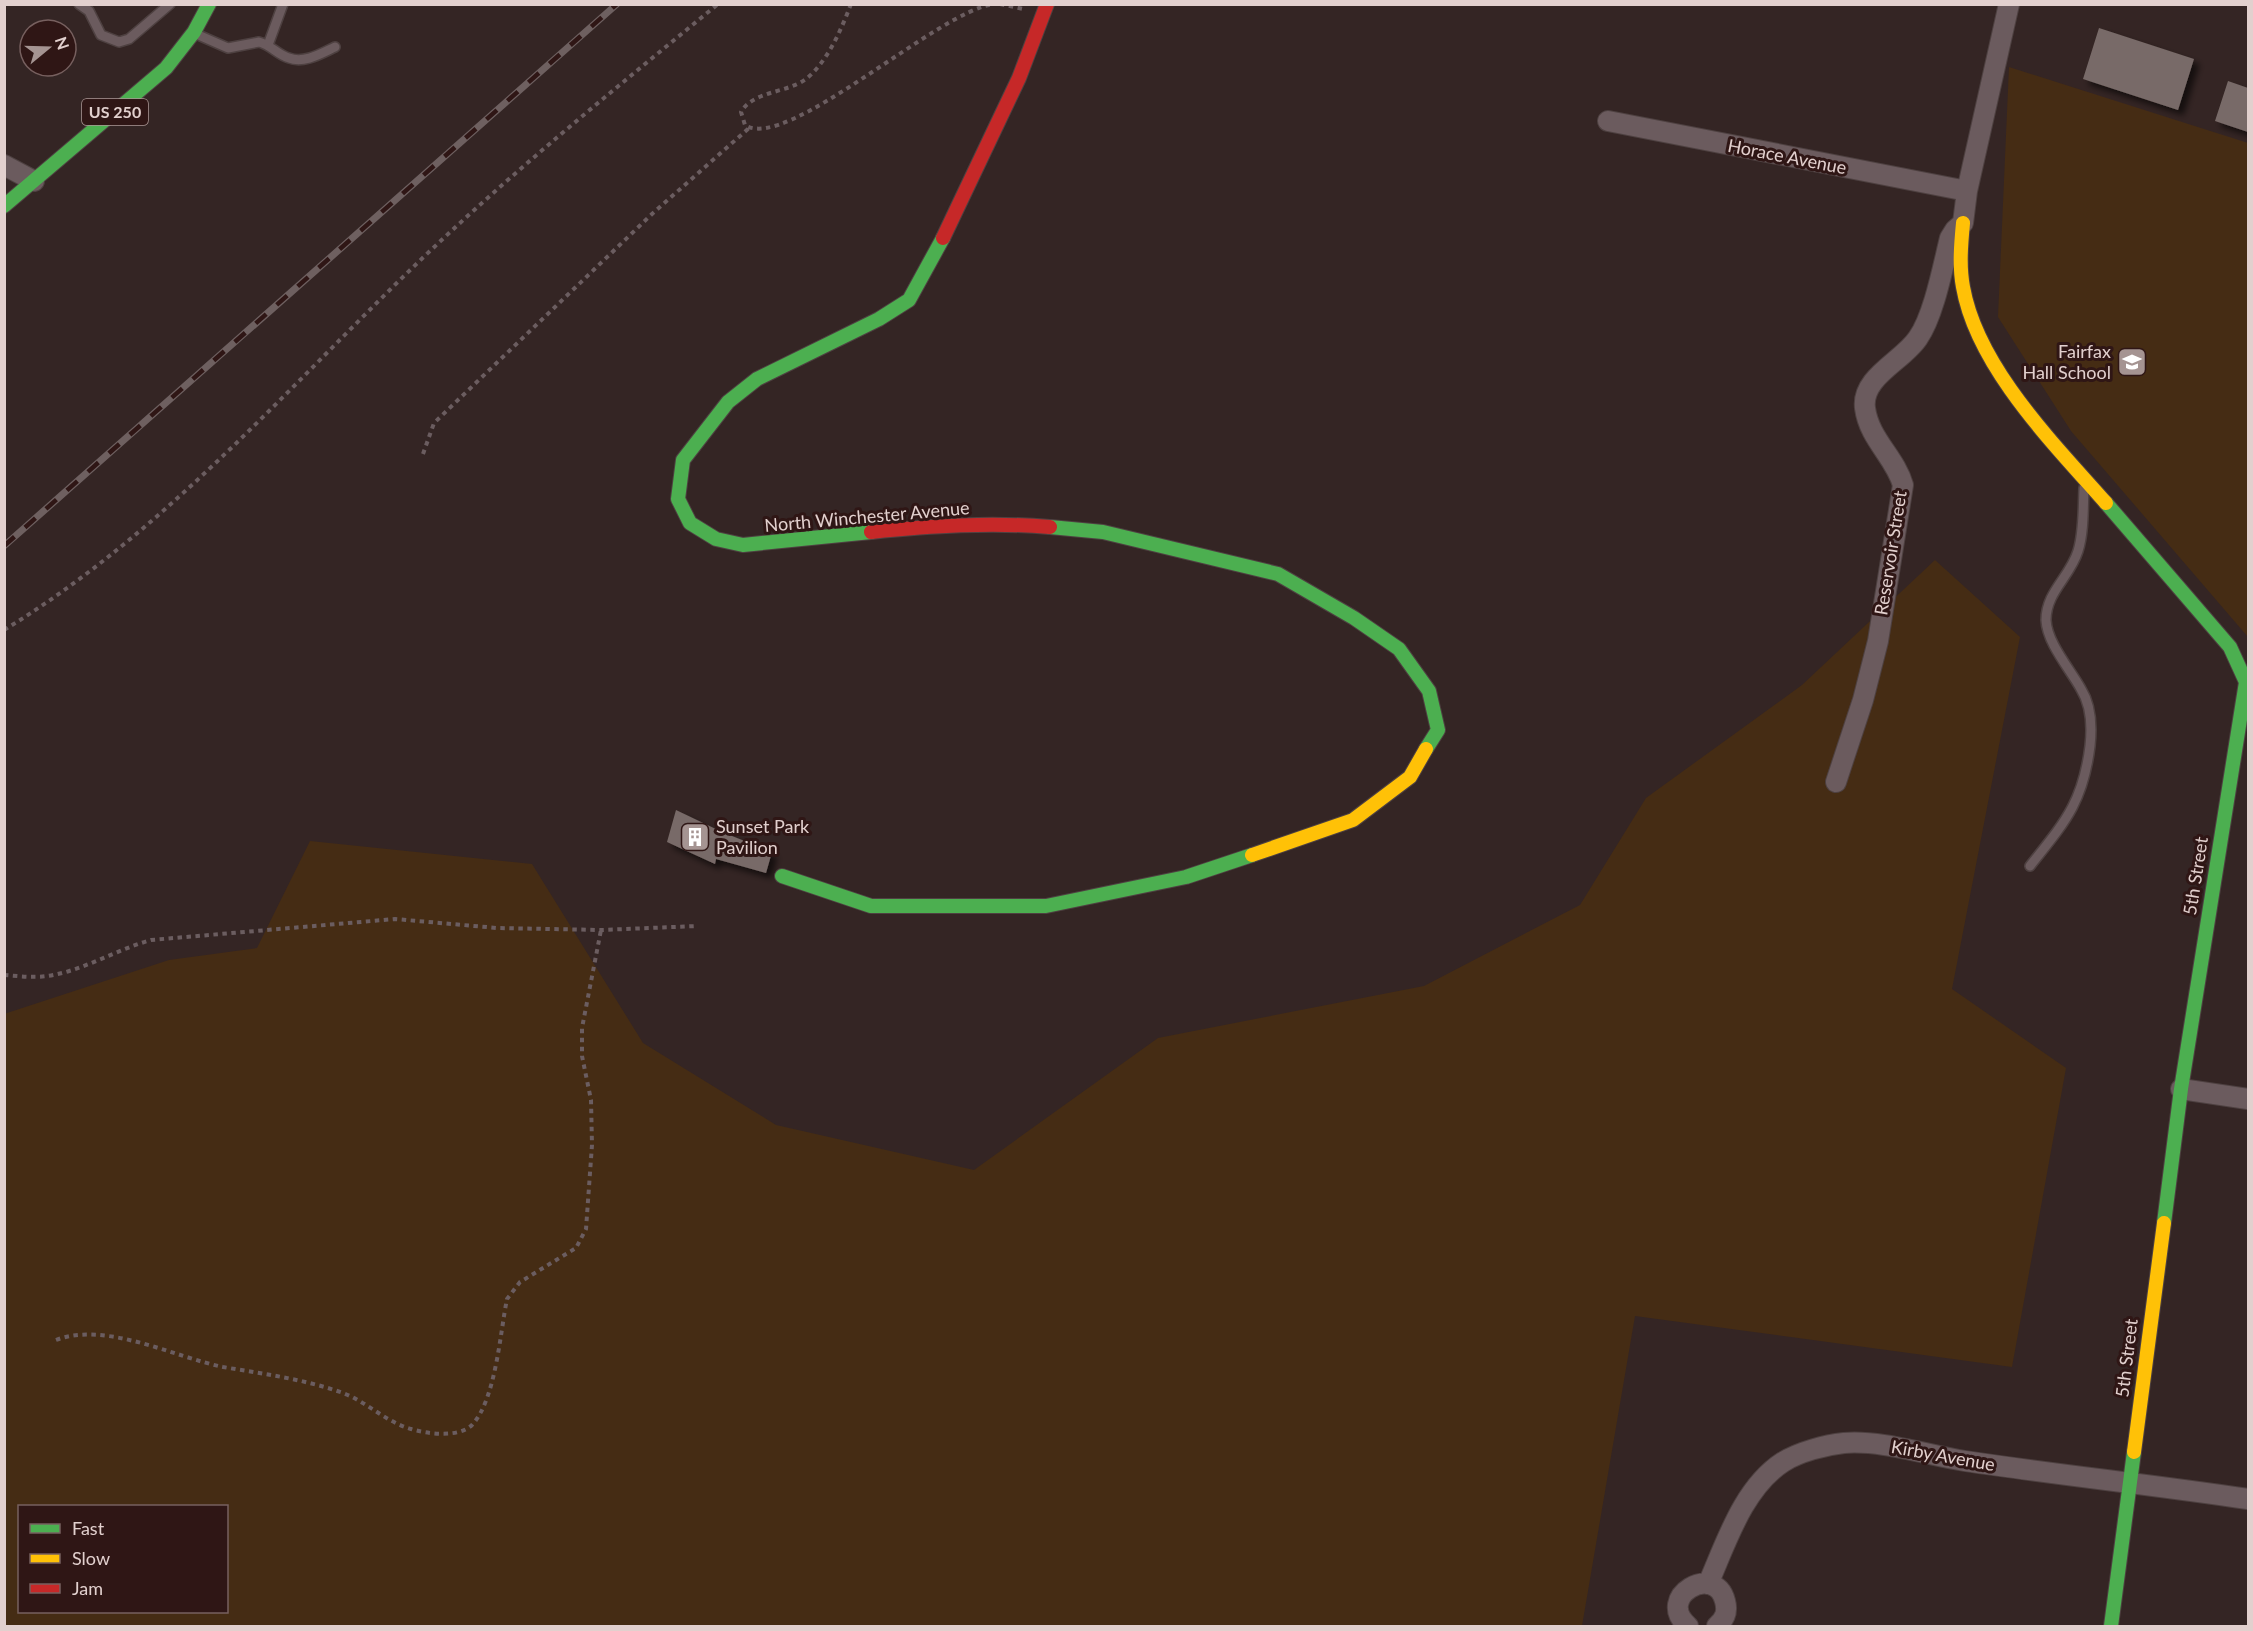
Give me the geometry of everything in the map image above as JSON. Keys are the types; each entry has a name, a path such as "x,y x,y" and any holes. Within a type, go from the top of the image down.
{"street":[{"name":"US 250","path":"4,206 166,68 194,32 209,4"},
{"name":"North Winchester Avenue","path":"782,876 871,906 1046,906 1186,877 1353,820 1410,777 1438,730 1429,691 1399,649 1354,618 1278,574 1103,532 1013,524 923,527 743,545 716,540 690,523 678,499 683,460 728,402 757,379 879,320 909,300 935,255 1014,89 1047,4"},
{"name":"Reservoir Street","path":"1836,782 1863,700 1878,641 1903,485 1899,474 1876,442 1864,406 1866,393 1873,382 1919,338 1936,293 1950,238 1964,223 1967,191 2009,4"},
{"name":"Horace Avenue","path":"1608,121 1967,191"},
{"path":"4,165 34,181"},
{"name":"5th Street","path":"1964,223 1960,251 1963,288 1981,335 2010,388 2085,480 2230,647 2242,670 2247,695 2231,767 2181,1089 2111,1626"},
{"path":"2181,1089 2248,1100"},
{"name":"Kirby Avenue","path":"1708,1584 1727,1538 1757,1487 1783,1462 1820,1448 1845,1443 1882,1446 1962,1461 2248,1499"},
{"path":"1688,1626 1680,1617 1678,1606 1681,1597 1696,1584 1708,1584 1718,1589 1724,1598 1726,1609 1724,1617 1717,1626"}],"lane":[{"path":"79,4 89,11 101,35 119,42 129,39 171,4"},
{"path":"268,45 283,4"},
{"path":"194,32 228,48 251,42 268,45 289,58 297,60 306,59 335,46"},
{"path":"2030,866 2068,818 2086,776 2091,735 2085,694 2050,636 2046,624 2047,609 2052,594 2077,554 2085,480"}],"path":[{"path":"4,630 69,588 183,493 406,274 466,219 590,109 718,4"},
{"path":"851,4 842,27 820,65 805,79 787,90 745,105 741,119 749,128 765,129 799,115 883,67 944,24 983,6 994,4"},
{"path":"423,454 434,423 652,214 749,128"},
{"path":"4,975 46,977 78,969 126,947 151,940 363,920 401,920 497,928 601,930 697,926"},
{"path":"56,1340 85,1333 166,1349 222,1366 307,1381 345,1394 412,1430 432,1434 457,1432 471,1426 489,1391 507,1299 512,1289 576,1248 586,1229 592,1145 591,1100 582,1056 582,1028 601,930"}],"shaded area":[{"name":"Fairfax Hall School","path":"2009,67 2248,143 2248,637 2071,431 1998,317"},
{"path":"1935,560 2020,637 1952,989 2066,1068 2012,1367 1635,1316 1582,1626 5,1626 4,1014 169,960 257,948 310,841 532,864 643,1043 776,1125 974,1170 1158,1038 1424,986 1580,905 1646,798 1802,685"}],"building":[{"path":"2099,28 2194,59 2178,110 2083,79"},
{"path":"2228,81 2248,88 2248,132 2215,121"},
{"path":"676,810 772,852 766,873 716,859 715,864 667,842"}],"railway":[{"path":"4,546 617,4"}],"traffic: fast":[{"path":"4,206 166,68 194,32 209,4"},
{"path":"871,532 743,545 716,539 690,523 678,499 683,460 728,402 757,379 879,319 909,300 943,238"},
{"path":"2106,503 2230,647 2246,682 2181,1089 2164,1223"},
{"path":"1050,527 1103,532 1278,574 1354,618 1399,649 1429,691 1438,730 1426,749"},
{"path":"782,876 871,906 1046,906 1186,877 1252,855"},
{"path":"2111,1626 2134,1452"}],"traffic: slow":[{"path":"1963,223 1961,247 1963,287 1971,317 1984,346 2020,403 2106,503"},
{"path":"1252,855 1353,820 1410,777 1426,749"},
{"path":"2134,1452 2164,1223"}],"traffic: jam":[{"path":"943,238 1019,78 1047,4"},
{"path":"871,532 960,525 1050,527"}],"place":[{"name":"Fairfax Hall School","path":"2132,362"},
{"name":"Sunset Park Pavilion","path":"695,837"}]}
